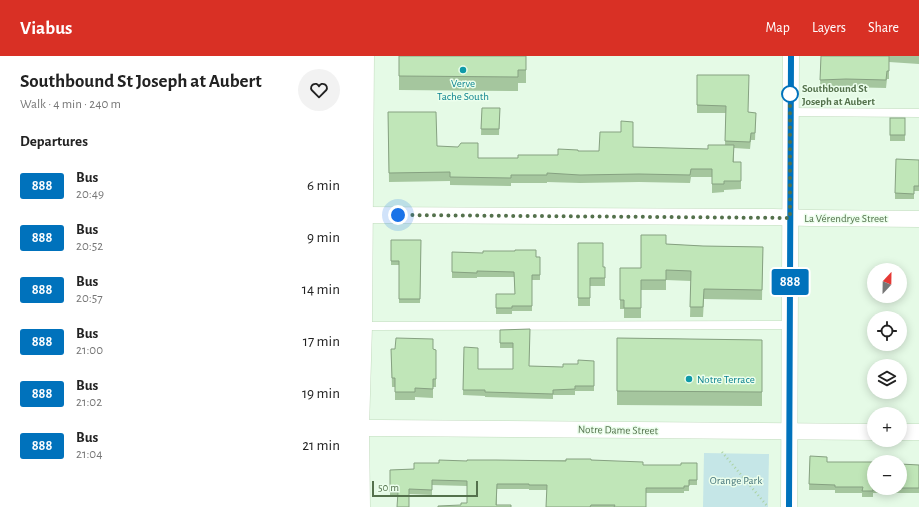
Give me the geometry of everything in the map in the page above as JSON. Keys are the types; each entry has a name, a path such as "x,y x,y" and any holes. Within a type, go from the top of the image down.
{"street":[{"path":"362,507 361,428 364,326 366,56"},
{"path":"789,507 791,56"},
{"name":"La Vérendrye Street","path":"365,215 919,219"},
{"name":"Notre Dame Street","path":"361,428 867,432"},
{"path":"907,432 919,432"}],"lane":[{"path":"790,112 919,113"},
{"path":"364,326 790,325"}],"path":[{"path":"722,452 768,507"}],"green space":[{"name":"Orange Park","path":"704,453 769,454 768,507 703,507"}],"building":[{"path":"399,56 526,56 526,70 518,70 518,77 399,76"},
{"path":"821,56 889,56 889,71 887,71 886,80 820,80"},
{"path":"697,75 749,75 748,112 756,113 755,133 751,133 750,142 725,141 726,106 697,105"},
{"path":"482,108 500,108 499,129 481,129"},
{"path":"388,112 436,112 437,146 458,147 461,143 478,143 478,158 518,158 518,155 558,155 558,149 599,151 600,132 621,132 621,121 633,122 633,147 708,149 708,145 734,145 733,162 741,162 741,181 724,181 724,184 712,184 712,169 691,169 690,175 580,175 547,173 547,175 511,175 511,178 450,177 450,172 389,173"},
{"path":"890,118 905,118 905,135 890,135"},
{"path":"896,159 919,160 919,186 914,186 914,194 895,193"},
{"path":"641,235 666,235 666,244 763,247 762,290 704,289 703,307 690,307 691,271 666,270 666,280 641,280 641,308 624,308 624,300 620,300 620,268 641,268"},
{"path":"391,240 421,240 420,299 399,299 399,261 391,261"},
{"path":"578,243 603,243 603,267 605,267 605,278 590,278 590,298 578,298"},
{"path":"536,250 536,257 540,257 540,275 532,275 532,306 496,308 496,294 515,294 514,272 452,272 452,252 483,253 483,251"},
{"path":"530,329 529,366 563,367 563,364 578,364 578,360 594,361 594,386 575,386 575,389 553,390 553,394 463,390 464,347 478,348 478,369 513,369 513,343 500,343 500,330"},
{"path":"396,338 433,339 433,349 436,350 436,379 433,379 433,389 415,388 415,392 395,392 395,378 392,378 391,349 395,349"},
{"name":"Notre Terrace","path":"617,338 762,340 762,392 617,391"},
{"path":"810,456 827,457 827,462 867,462 867,491 862,491 863,487 835,487 835,485 809,484"},
{"path":"566,459 643,462 643,465 681,465 681,463 697,463 697,480 689,480 689,486 684,486 684,488 646,488 646,507 591,505 590,507 546,507 547,485 497,484 496,505 511,505 511,507 438,507 467,503 467,481 432,480 432,490 409,489 409,507 397,507 398,492 390,492 390,470 414,469 414,463 439,463 439,460 566,461"},
{"path":"907,464 919,465 919,488 907,488"}],"bus line":[{"name":"888","path":"789,507 791,56"}],"place":[{"name":"Verve Tache South","path":"463,70"},
{"name":"Southbound St Joseph at Aubert","path":"790,94"},
{"name":"Notre Terrace","path":"689,379"}],"route":[{"path":"398,215 790,218 790,94"}]}
